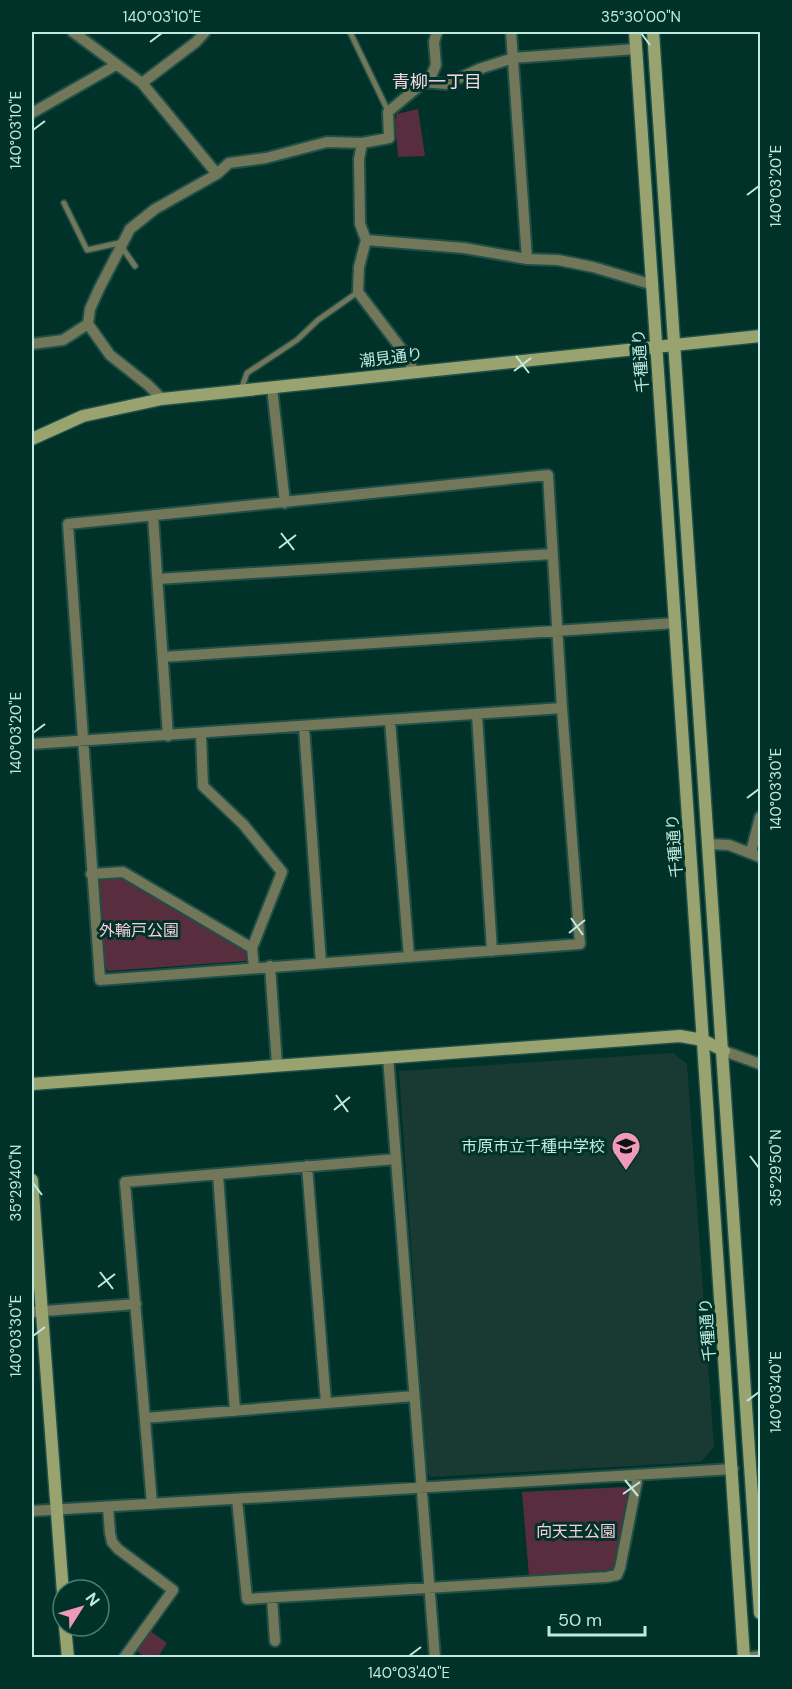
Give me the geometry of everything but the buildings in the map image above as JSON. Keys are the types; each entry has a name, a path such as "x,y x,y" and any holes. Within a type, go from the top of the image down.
{"street":[{"path":"73,32 142,82 217,174"},
{"path":"142,82 196,42 205,32"},
{"path":"428,83 436,65 434,42 436,32"},
{"path":"511,32 527,259"},
{"name":"千種通り","path":"635,32 650,284 676,623 745,1658"},
{"name":"千種通り","path":"653,32 708,844 756,1474 760,1613"},
{"path":"162,399 110,355 88,324 90,309 130,229 155,209 217,174 230,163 266,158 327,142 362,143 389,138 388,112 424,82 446,84 479,69 513,58 636,49"},
{"path":"32,113 116,65"},
{"path":"362,143 359,159 360,224 366,240 358,267 358,292 409,359 413,371"},
{"path":"366,240 464,248 527,259 558,260 593,267 650,284"},
{"path":"32,344 63,340 88,324"},
{"name":"潮見通り","path":"32,439 83,416 162,399 760,336"},
{"path":"272,388 285,503"},
{"path":"548,476 562,708 580,944 100,980 68,524 285,503 548,476"},
{"path":"153,516 168,736"},
{"path":"158,579 552,554"},
{"path":"164,657 676,623"},
{"path":"32,744 562,708"},
{"path":"477,715 492,951"},
{"path":"390,721 409,957"},
{"path":"304,727 321,963"},
{"path":"201,734 203,786 243,824 282,872 252,948 254,968"},
{"path":"708,844 729,845 756,854 760,818"},
{"path":"92,874 123,872 252,948"},
{"path":"270,966 277,1065"},
{"path":"32,1084 680,1036 703,1040 760,1063"},
{"path":"388,1058 435,1658"},
{"path":"152,1504 125,1182 396,1159"},
{"path":"307,1166 326,1403"},
{"path":"218,1174 235,1411"},
{"path":"32,1180 37,1312 62,1578"},
{"path":"37,1312 136,1304"},
{"path":"145,1418 414,1396"},
{"path":"32,1511 733,1469"},
{"path":"237,1499 247,1599 272,1598 617,1575 638,1476"},
{"path":"108,1507 112,1542 173,1590 124,1658"},
{"path":"272,1598 275,1641"},
{"path":"66,1638 68,1658"},
{"path":"745,1658 760,1656"}],"lane":[{"path":"350,32 388,112"},
{"path":"64,203 87,250 119,243 135,266"},
{"path":"240,391 247,373 297,340 318,320 358,292"}],"shaded area":[{"name":"市原市立千種中学校","path":"673,1053 687,1064 714,1447 701,1462 431,1477 427,1473 399,1071"}],"green space":[{"path":"418,109 425,156 398,157 395,121 397,114"},
{"name":"外輪戸公園","path":"123,876 245,948 248,957 245,961 108,971 104,965 98,881 103,877"},
{"name":"向天王公園","path":"626,1487 630,1491 614,1567 609,1571 529,1576 522,1492"},
{"path":"149,1630 167,1643 158,1657 145,1657 135,1650"}],"place":[{"name":"市原市立千種中学校","path":"626,1172"}],"district":[{"name":"青柳一丁目","path":"437,82"}]}
